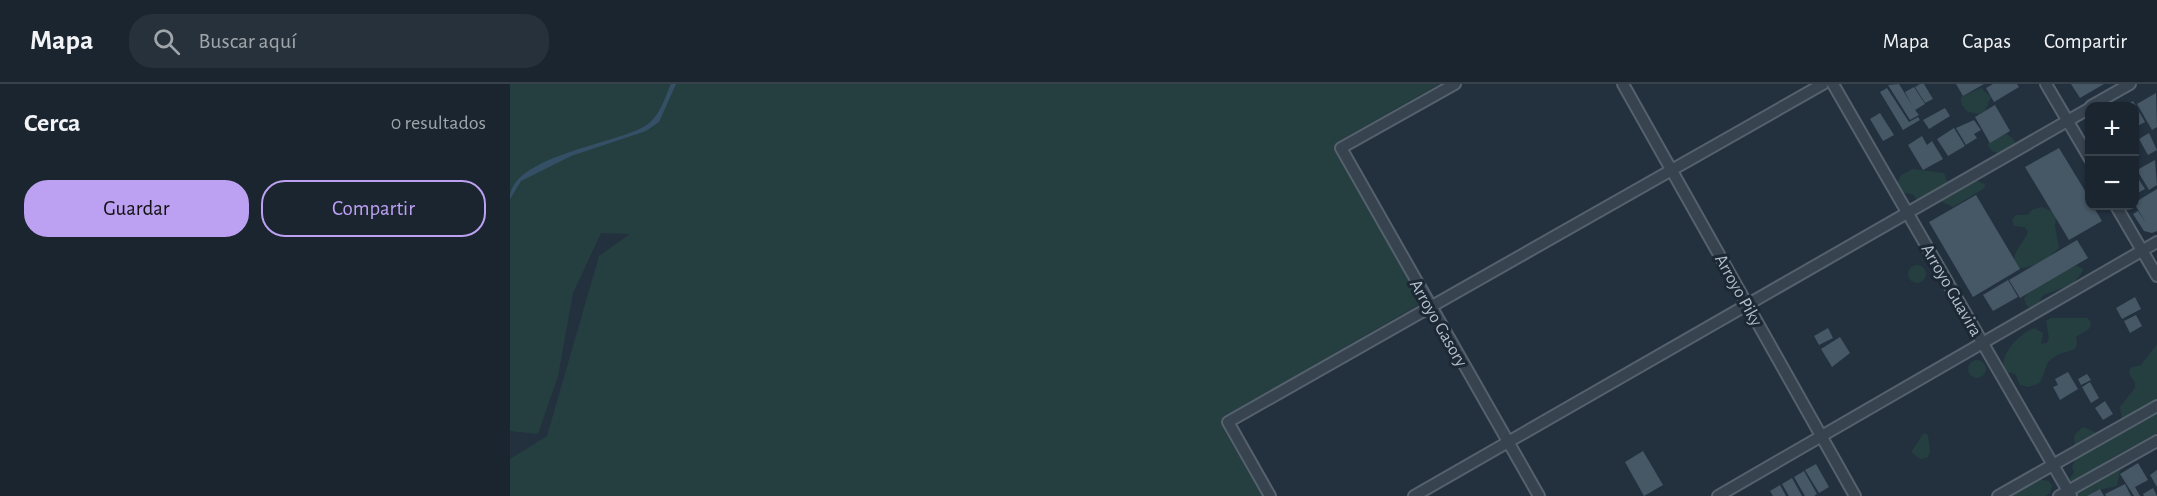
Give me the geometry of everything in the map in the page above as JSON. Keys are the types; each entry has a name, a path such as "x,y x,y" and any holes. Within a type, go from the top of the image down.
{"street":[{"name":"Arroyo Gasory","path":"1455,84 1341,148 1539,496"},
{"name":"Arroyo Piky","path":"1623,84 1855,496"},
{"path":"1270,496 1228,422 1823,84"},
{"name":"Arroyo Guavira","path":"1833,84 2053,465 2066,494"},
{"path":"2046,84 2088,156"},
{"path":"2099,102 2130,84"},
{"path":"1414,496 1509,444 2085,110"},
{"path":"2118,210 2157,276"},
{"path":"1718,496 2157,242"},
{"path":"1998,496 2157,406"},
{"path":"2066,494 2157,441"}],"green space":[{"path":"510,84 1439,84 1341,140 1337,146 1338,154 1417,295 1418,305 1225,416 1222,420 1224,430 1262,496 510,496 510,459 547,436 599,256 630,234 601,233 573,293 558,376 538,434 510,431"},
{"path":"1981,88 1991,97 1985,111 1978,114 1966,111 1961,103 1961,97"},
{"path":"2007,134 2014,140 2016,146 2008,154 1993,152 1988,146 1989,139"},
{"path":"1913,169 1944,173 1950,189 1954,192 1974,179 1986,185 1953,207 1932,198 1917,201 1914,195 1898,191 1896,186 1901,175"},
{"path":"2041,207 2052,211 2056,216 2055,226 2059,248 2040,264 2018,269 2014,259 2015,254 2028,231 2024,227 2014,226 2012,220 2016,215 2027,215 2032,210"},
{"path":"1917,265 1923,268 1926,274 1923,280 1917,283 1911,280 1908,274 1911,268"},
{"path":"2076,266 2082,268 2083,271 2072,285 2043,295 2037,306 2032,309 2026,305 2024,298 2028,294 2067,269"},
{"path":"2051,318 2087,318 2091,322 2090,328 2076,337 2075,349 2057,355 2048,362 2040,383 2028,387 2020,385 2015,374 2004,371 2004,358 2022,335 2034,328 2043,333 2041,344 2047,343 2049,338 2046,321"},
{"path":"2157,344 2157,400 2149,410 2122,420 2120,407 2135,388 2135,382 2129,374 2130,368 2141,365"},
{"path":"1977,360 1983,363 1986,369 1983,375 1977,378 1971,375 1968,369 1971,363"},
{"path":"2157,414 2157,433 2108,460 2120,470 2117,486 2094,491 2094,496 2076,496 2068,482 2074,472 2072,467 2075,460"},
{"path":"2083,427 2095,432 2094,437 2075,447 2074,435"},
{"path":"1924,433 1928,435 1930,453 1927,458 1920,459 1911,452"},
{"path":"2041,480 2049,481 2052,486 2050,493 2045,496 2011,496"}],"water":[{"path":"671,84 676,84 659,122 646,131 571,156 521,181 510,199 515,184 527,172 545,162 631,133 645,126 658,113"}],"building":[{"path":"1899,84 1912,105 1905,92 1914,87 1925,104 1915,110 1919,115 1910,120 1888,85"},
{"path":"1924,84 1933,99 1925,103 1915,87"},
{"path":"1956,84 1984,84 1963,96"},
{"path":"1993,84 2017,84 2019,87 1994,102 1986,88"},
{"path":"2071,84 2104,84 2080,98"},
{"path":"1887,88 1909,122 1918,117 1920,120 1903,130 1880,92"},
{"path":"2156,93 2157,127 2152,130 2139,107 2139,103"},
{"path":"1995,105 2010,131 1990,143 1975,117"},
{"path":"1945,108 1950,116 1929,129 1923,120"},
{"path":"2139,112 2145,122 2139,125"},
{"path":"1880,113 1894,135 1883,141 1870,119"},
{"path":"1974,120 1981,130 1974,134 1977,138 1966,145 1956,128"},
{"path":"1954,128 1965,146 1948,156 1937,139"},
{"path":"2149,133 2157,150 2148,155 2139,139"},
{"path":"1922,136 1927,145 1932,141 1943,159 1923,170 1908,145"},
{"path":"2059,148 2085,191 2085,210 2095,210 2102,221 2069,240 2025,167"},
{"path":"2155,160 2157,185 2149,190 2139,173 2139,169"},
{"path":"2139,180 2145,189 2139,192"},
{"path":"2157,189 2157,231 2152,233 2144,231 2133,214 2138,211 2146,223 2138,210 2139,200"},
{"path":"1976,195 2020,269 1973,297 1929,222"},
{"path":"2077,240 2088,258 2020,298 2009,280"},
{"path":"2008,280 2018,297 1993,311 1983,295"},
{"path":"2135,297 2141,309 2122,319 2116,308"},
{"path":"2136,315 2142,326 2130,333 2124,321"},
{"path":"1828,328 1833,338 1819,345 1814,336"},
{"path":"1840,337 1850,353 1832,367 1821,349"},
{"path":"2068,372 2078,389 2060,400 2053,387 2058,385 2055,379"},
{"path":"2087,374 2091,380 2081,385 2078,379"},
{"path":"2090,382 2099,398 2091,403 2082,387"},
{"path":"2105,401 2113,414 2103,420 2095,408"},
{"path":"1643,451 1663,485 1644,496 1625,462"},
{"path":"2138,463 2148,480 2135,487 2140,496 2134,496 2120,474"},
{"path":"1816,464 1829,487 1819,493 1805,470"},
{"path":"2157,470 2157,487 2150,475"},
{"path":"1804,471 1817,494 1814,496 1805,496 1794,477"},
{"path":"1792,478 1802,496 1789,496 1782,484"},
{"path":"2125,484 2131,496 2106,496 2105,494"},
{"path":"1780,485 1786,496 1773,496 1770,491"},
{"path":"2153,488 2157,496 2144,496 2143,494"},
{"path":"2100,489 2104,496 2087,496"}]}
